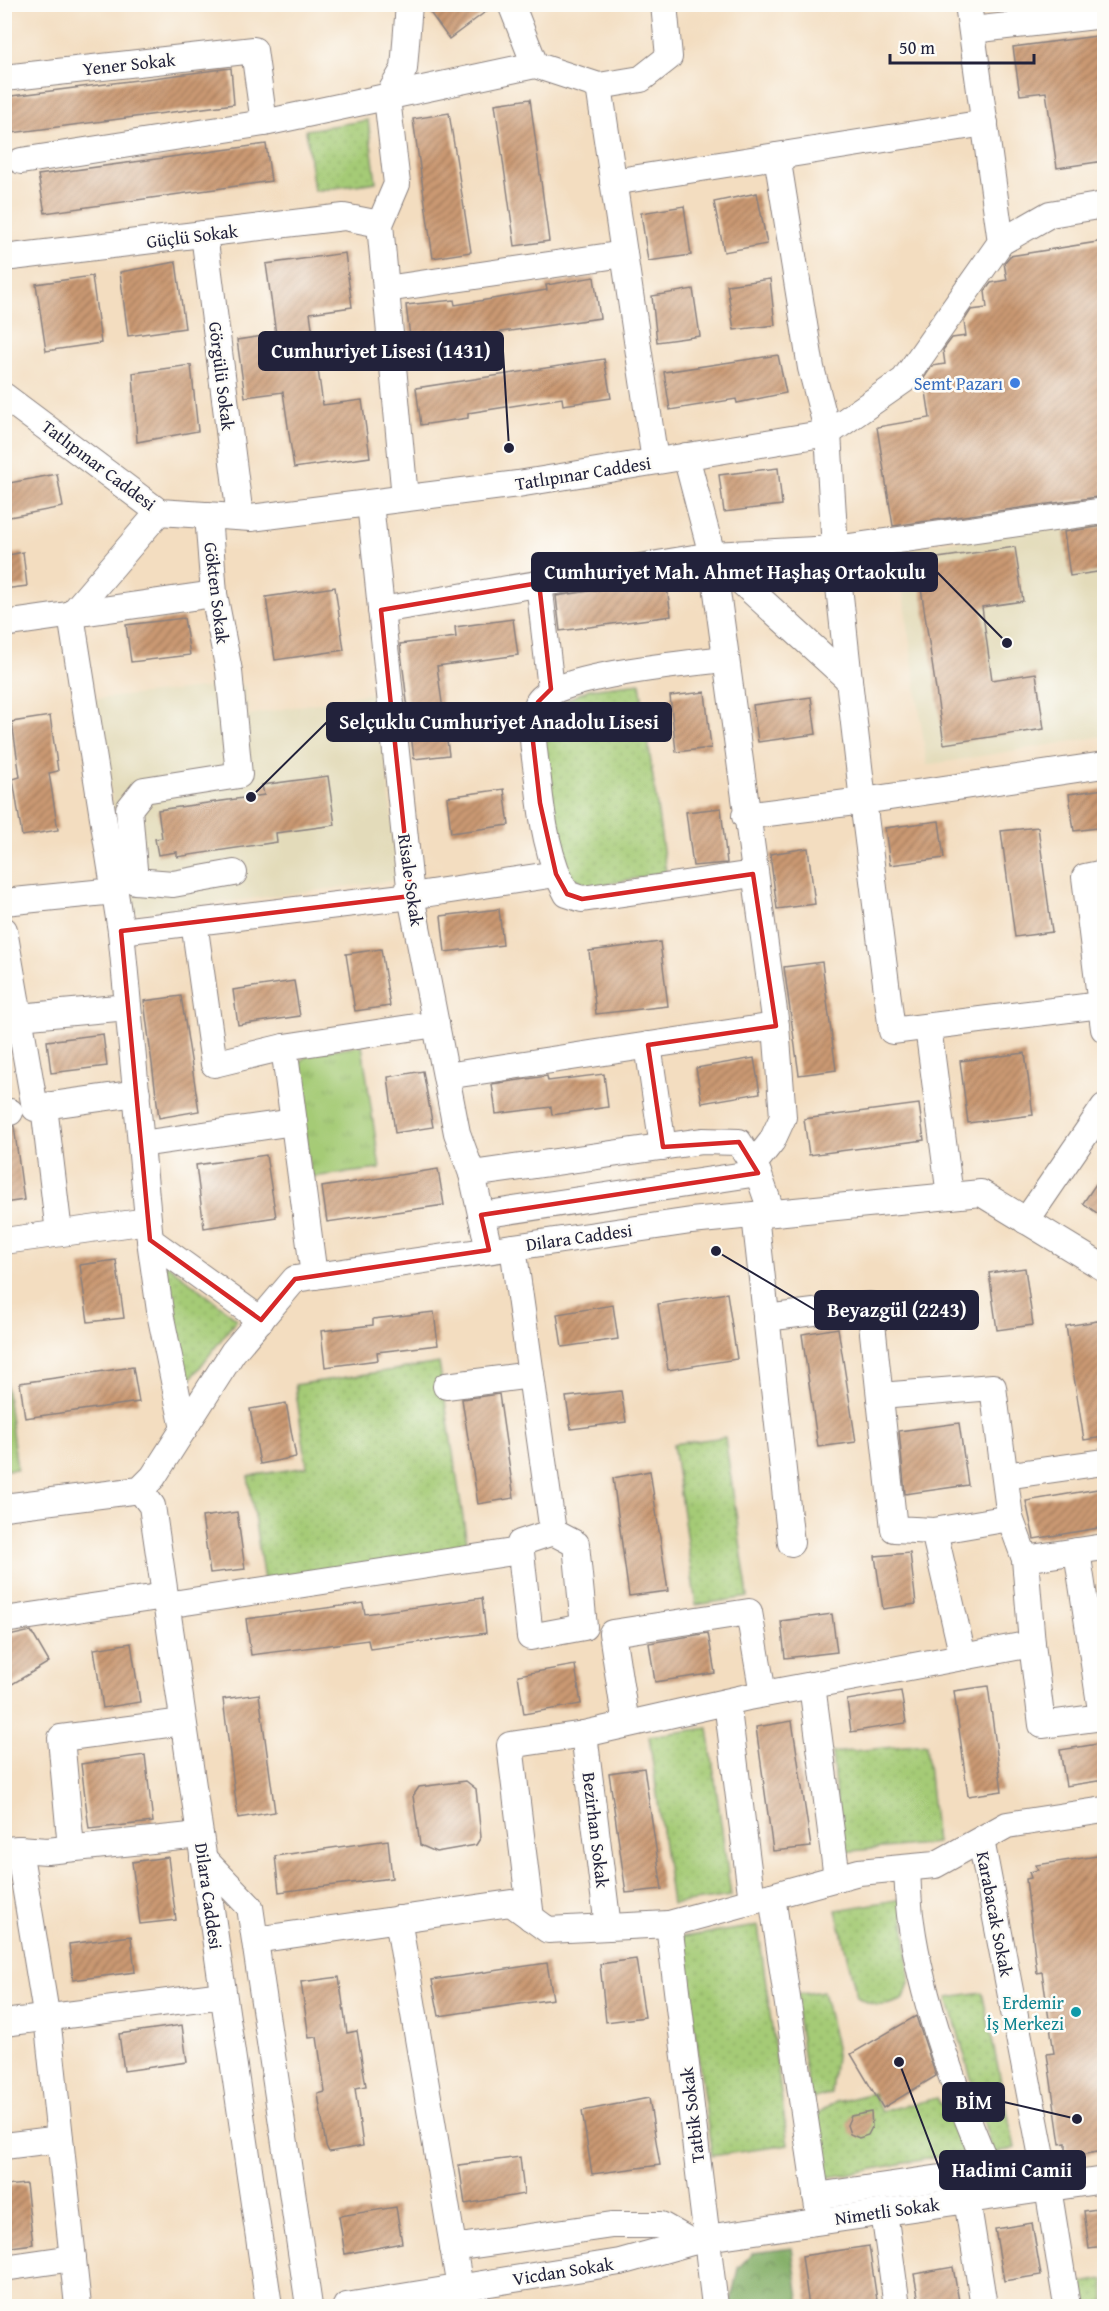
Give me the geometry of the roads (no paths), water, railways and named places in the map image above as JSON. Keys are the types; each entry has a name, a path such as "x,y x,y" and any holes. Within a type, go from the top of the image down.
{"street":[{"path":"405,498 380,225 397,184 387,98 404,69 409,4"},
{"path":"511,4 535,65"},
{"path":"21,161 264,123 535,65 599,87 641,80 669,57 664,4"},
{"path":"968,4 1001,242"},
{"path":"972,30 1104,15"},
{"name":"Yener Sokak","path":"4,78 254,51 264,123"},
{"path":"599,87 655,461"},
{"path":"613,182 985,123"},
{"path":"777,156 811,368 828,433 835,549 849,680 862,801 892,1031 1103,1017 1099,947 1085,877 1104,873"},
{"name":"Tatlıpınar Caddesi","path":"4,396 159,512 240,517 518,484 828,433 904,380 1001,242 1050,214 1104,205"},
{"name":"Güçlü Sokak","path":"4,258 344,217 380,225"},
{"name":"Görgülü Sokak","path":"204,234 240,517"},
{"path":"386,289 624,254"},
{"path":"686,456 712,555 745,816 776,1026 783,1117 756,1169"},
{"name":"Risale Sokak","path":"370,503 411,896 457,1133 472,1174 481,1215 501,1249 531,1375 553,1532"},
{"path":"381,610 712,555 835,549 1104,511"},
{"path":"159,512 71,615 122,931 149,1230 161,1318 184,1429"},
{"name":"Gökten Sokak","path":"208,515 214,594 228,671 238,775 144,790 129,809 135,880 173,884 234,873"},
{"path":"712,555 849,680"},
{"path":"539,583 551,689"},
{"path":"4,624 214,594"},
{"path":"725,659 644,669 551,689 538,702 532,733 540,803 556,874 567,894 582,899 753,873"},
{"path":"745,816 1104,765"},
{"path":"122,931 411,896 556,874"},
{"path":"4,902 115,891"},
{"path":"194,922 214,1064 284,1047 436,1024"},
{"path":"4,930 35,1108 137,1094"},
{"path":"19,1017 128,1007"},
{"path":"446,1076 776,1026"},
{"path":"928,1027 950,1196"},
{"path":"648,1045 663,1147"},
{"path":"284,1047 314,1276"},
{"path":"44,1106 59,1233"},
{"path":"1026,1221 1104,1107"},
{"path":"141,1144 294,1122"},
{"path":"472,1174 702,1141 739,1142 756,1169 764,1214 766,1318 791,1544"},
{"path":"481,1215 756,1169"},
{"name":"Dilara Caddesi","path":"269,2307 152,1506 140,1490 153,1477 233,1352 296,1279 691,1221 981,1193 1104,1269"},
{"path":"4,1241 59,1233 149,1230 261,1320"},
{"path":"766,1318 870,1305 894,1529 934,1531 1010,1518"},
{"path":"446,1386 531,1375"},
{"path":"880,1396 993,1387 1010,1518 1025,1559 1042,1725 1102,1717 1077,1551"},
{"path":"1005,1476 1104,1461"},
{"path":"4,1507 140,1490"},
{"path":"934,1531 963,1657"},
{"path":"553,1532 576,1544 584,1627 530,1637 520,1544 553,1532"},
{"path":"1025,1559 1104,1546"},
{"path":"4,1620 520,1551"},
{"path":"626,1724 612,1633 749,1612 763,1694"},
{"path":"531,1918 510,1745 584,1734 763,1694 1032,1644"},
{"path":"812,1685 837,1878"},
{"path":"727,1702 820,2221"},
{"path":"71,1848 61,1738 183,1722"},
{"name":"Bezirhan Sokak","path":"584,1734 608,1927"},
{"path":"255,1940 511,1903 548,1930 669,1924 859,1872 935,1865 1007,1825 1104,1810"},
{"name":"Karabacak Sokak","path":"981,1840 1048,2188 1067,2307"},
{"path":"78,2307 46,2016 12,1850 201,1846 250,1907 309,2307"},
{"path":"907,1868 911,1923 927,1993 960,2103 989,2171 1017,2193"},
{"path":"398,1919 460,2288"},
{"name":"Tatbik Sokak","path":"669,1924 698,2240 715,2307"},
{"path":"4,2023 223,1995"},
{"path":"4,2146 60,2139"},
{"path":"816,2196 989,2171"},
{"name":"Nimetli Sokak","path":"698,2240 1104,2180"},
{"path":"967,2200 984,2307"},
{"path":"884,2212 897,2307"},
{"path":"453,2248 612,2225 661,2225 698,2240"},
{"name":"Vicdan Sokak","path":"346,2307 620,2262 698,2240"},
{"path":"4,2268 73,2258"}],"place":[{"name":"Semt Pazarı","path":"1015,383"},
{"name":"Cumhuriyet Lisesi (1431)","path":"509,448"},
{"name":"Cumhuriyet Mah. Ahmet Haşhaş Ortaokulu","path":"1007,643"},
{"name":"Selçuklu Cumhuriyet Anadolu Lisesi","path":"251,797"},
{"name":"Beyazgül (2243)","path":"716,1251"},
{"name":"Erdemir İş Merkezi","path":"1076,2012"},
{"name":"Hadimi Camii","path":"899,2062"},
{"name":"BİM","path":"1077,2119"}]}
